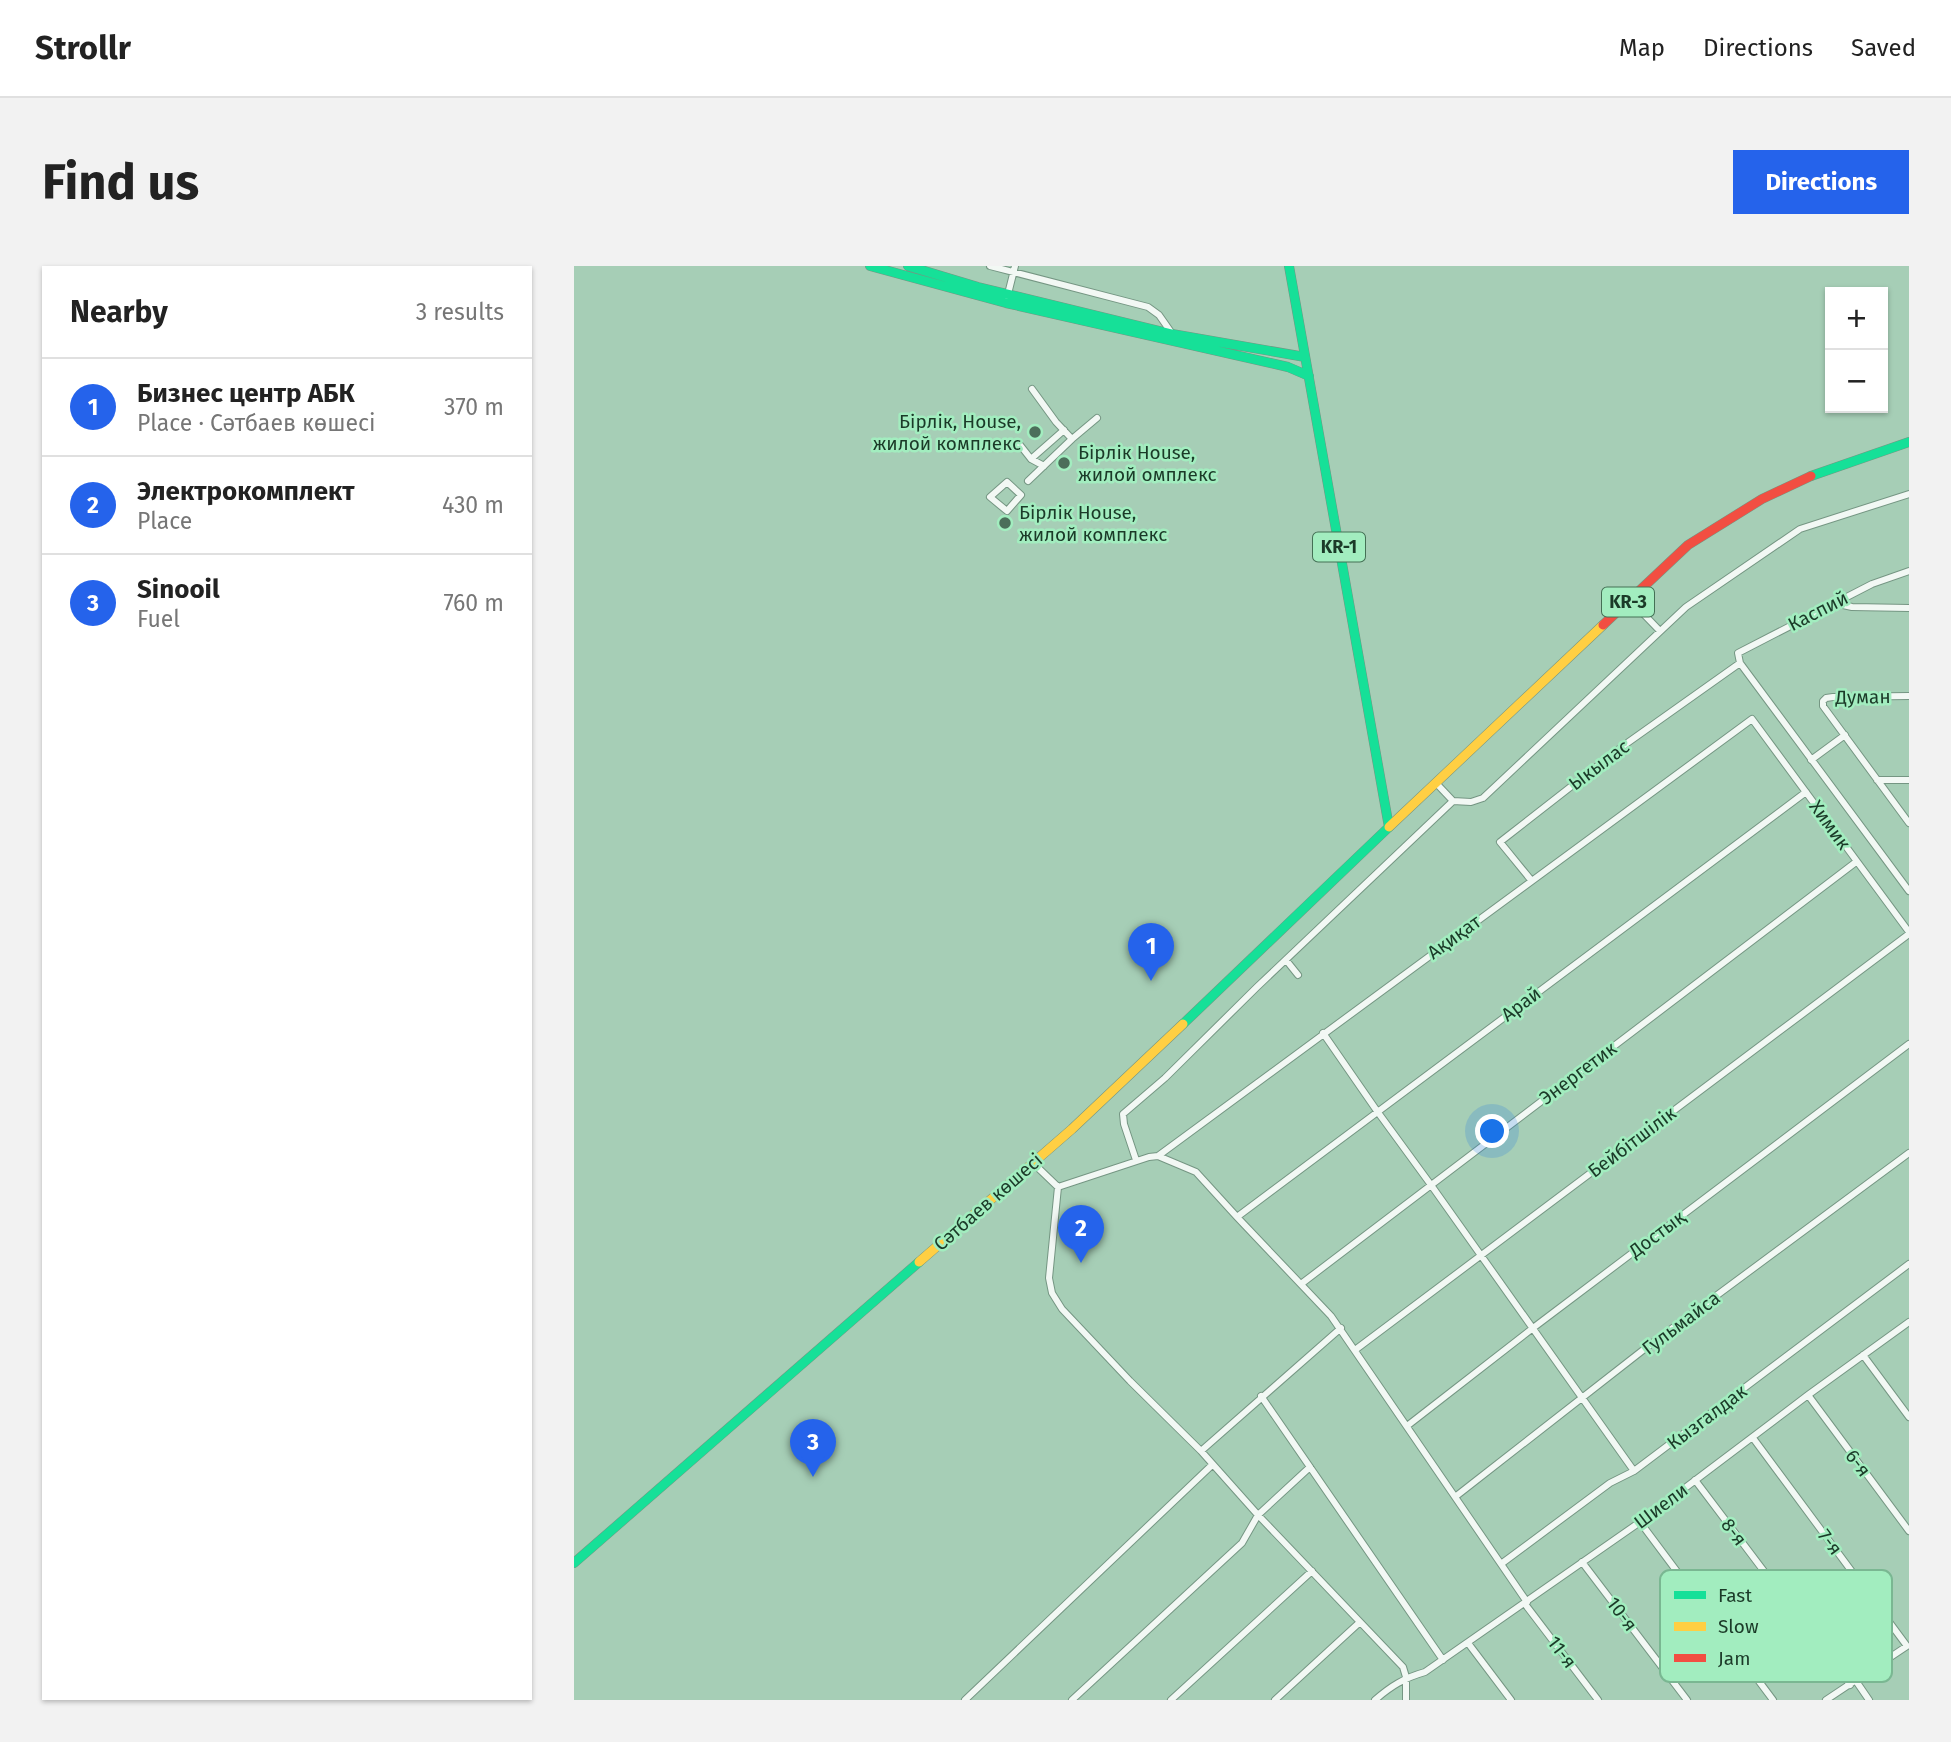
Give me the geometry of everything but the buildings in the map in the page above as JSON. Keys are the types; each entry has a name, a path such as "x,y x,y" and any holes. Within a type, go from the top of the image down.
{"main road":[{"path":"870,266 1288,367 1309,376"},
{"path":"908,266 1007,299"},
{"name":"KR-1","path":"1290,266 1389,827"},
{"path":"1175,339 1305,357"},
{"name":"KR-3","path":"1389,827 1688,545 1762,499 1808,477 1909,442"},
{"name":"Сәтбаев көшесі","path":"574,1563 1072,1129 1389,827"}],"street":[{"path":"990,266 1014,269 1148,307 1159,315 1175,339"},
{"path":"1007,299 1014,269"},
{"path":"1032,389 1072,439"},
{"path":"1028,481 1097,418"},
{"path":"1031,458 1064,430"},
{"path":"1020,445 1031,458 1044,466"},
{"path":"1007,482 1021,495 1007,511 990,497 1007,482"},
{"path":"1436,783 1453,801 1471,802 1483,798 1686,607 1800,529 1909,494"},
{"name":"Каспий","path":"1740,663 1738,653 1832,603 1872,584 1909,571"},
{"path":"1630,600 1660,631"},
{"path":"1832,603 1852,607 1909,608"},
{"path":"1740,663 1909,891"},
{"name":"Ыкылас","path":"1531,880 1500,842 1623,746 1740,663"},
{"name":"Думан","path":"1845,735 1823,706 1826,698 1909,696"},
{"name":"Ақиқат","path":"1158,1156 1752,719"},
{"name":"Химик","path":"1752,719 1909,933"},
{"path":"1811,760 1845,735 1909,823"},
{"path":"1877,780 1909,780"},
{"name":"Арай","path":"1237,1217 1806,792"},
{"path":"1136,1160 1123,1114 1165,1078 1256,987 1453,801"},
{"name":"Энергетик","path":"1301,1284 1856,862"},
{"name":"Бейбітшілік","path":"1355,1350 1909,933"},
{"path":"1286,960 1298,975"},
{"path":"1323,1033 1634,1471"},
{"name":"Достық","path":"1407,1426 1909,1044"},
{"name":"Гульмайса","path":"1455,1497 1658,1339 1909,1153"},
{"path":"1058,1187 1136,1160 1158,1156"},
{"name":"11-я","path":"1158,1156 1196,1172 1341,1328 1526,1603 1598,1700"},
{"path":"1033,1163 1058,1187"},
{"path":"1058,1187 1049,1278 1052,1293 1062,1310 1200,1451 1403,1667 1406,1700"},
{"name":"Кызгалдак","path":"1501,1564 1610,1483 1634,1471 1909,1264"},
{"name":"Шиели","path":"1375,1700 1391,1686 1425,1672 1526,1603 1640,1522 1909,1322"},
{"path":"1200,1451 1341,1328"},
{"path":"1863,1355 1909,1417"},
{"name":"6-я","path":"1808,1395 1909,1531"},
{"path":"1261,1396 1443,1660"},
{"name":"7-я","path":"1753,1438 1852,1570"},
{"path":"965,1700 1212,1465"},
{"path":"1072,1700 1242,1543 1258,1515 1310,1467"},
{"name":"8-я","path":"1695,1480 1765,1570"},
{"path":"1640,1522 1676,1570"},
{"name":"10-я","path":"1582,1562 1660,1665"},
{"path":"1171,1700 1312,1571"},
{"path":"1275,1700 1360,1622"},
{"name":"7-я","path":"1892,1624 1908,1645"},
{"path":"1468,1643 1511,1700"},
{"path":"1892,1656 1908,1645"},
{"name":"10-я","path":"1673,1682 1687,1700"},
{"path":"1760,1682 1773,1700"},
{"path":"1826,1700 1853,1683"},
{"name":"8-я","path":"1853,1683 1869,1700"}],"traffic: fast":[{"path":"870,266 1006,303 1288,367 1309,376"},
{"path":"908,266 978,287 1172,334 1305,357"},
{"path":"1289,266 1389,827"},
{"path":"1811,476 1909,442"},
{"path":"1183,1024 1389,827"},
{"path":"574,1563 919,1262"}],"traffic: slow":[{"path":"1389,827 1603,625"},
{"path":"919,1262 1072,1129 1183,1024"}],"traffic: jam":[{"path":"1603,625 1688,545 1762,499 1811,476"}],"place":[{"name":"Бірлік, House, жилой комплекс","path":"1035,432"},
{"name":"Бірлік House, жилой омплекс","path":"1064,463"},
{"name":"Бірлік House, жилой комплекс","path":"1005,523"},
{"name":"Бизнес центр АБК","path":"1151,981"},
{"name":"Электрокомплект","path":"1081,1263"},
{"name":"Sinooil","path":"813,1477"}]}
